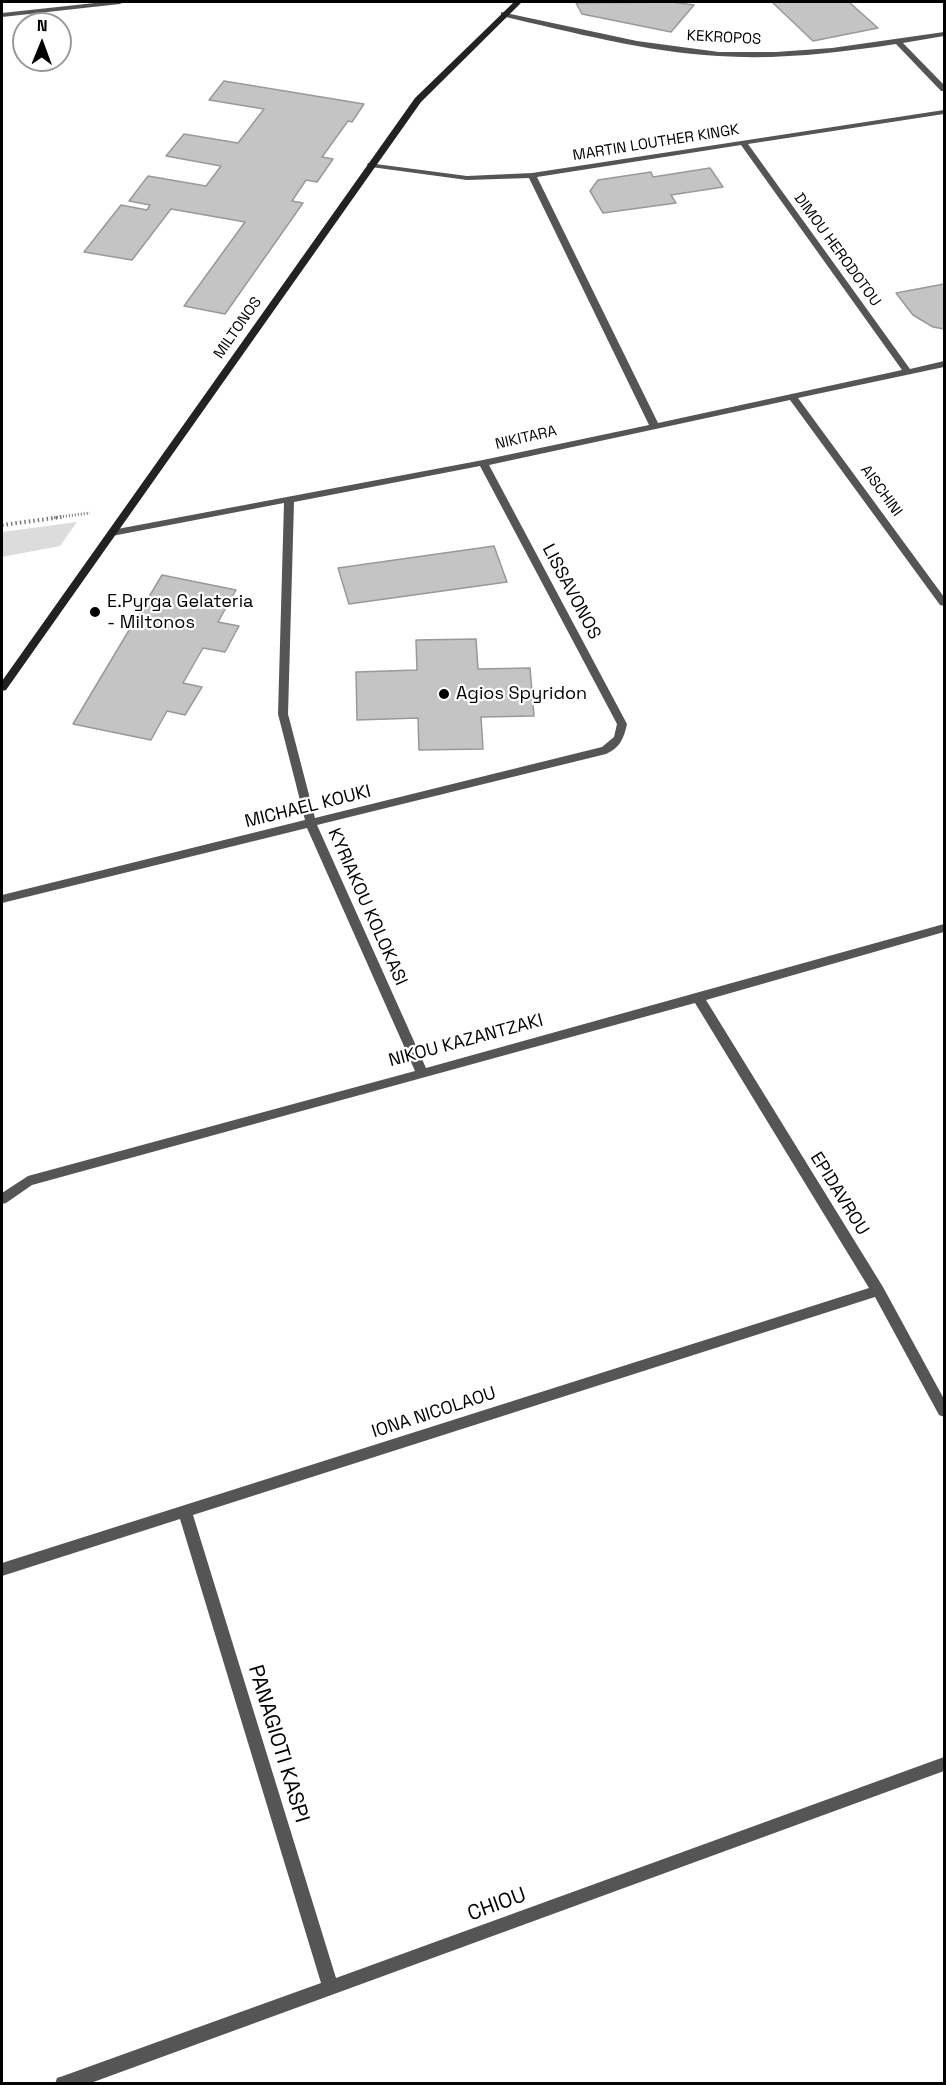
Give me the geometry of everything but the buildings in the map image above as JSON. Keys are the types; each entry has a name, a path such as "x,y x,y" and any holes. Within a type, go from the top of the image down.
{"street":[{"path":"2,15 120,2"},
{"name":"MILTONOS","path":"2,688 418,100 518,2"},
{"name":"KEKROPOS","path":"504,14 659,47 718,54 800,54 945,34"},
{"path":"898,42 945,89"},
{"name":"MARTIN LOUTHER KINGK","path":"371,165 467,178 532,175 945,112"},
{"name":"DIMOU HERODOTOU","path":"743,143 908,372"},
{"path":"532,175 654,425"},
{"name":"NIKITARA","path":"112,533 483,463 945,364"},
{"name":"AISCHINI","path":"793,397 945,603"},
{"name":"LISSAVONOS","path":"483,463 622,724 619,739"},
{"name":"KYRIAKOU KOLOKASI","path":"289,501 283,714 311,823 422,1072"},
{"name":"MICHAEL KOUKI","path":"2,899 606,750 619,739"},
{"name":"NIKOU KAZANTZAKI","path":"2,1199 28,1181 945,928"},
{"name":"EPIDAVROU","path":"698,998 878,1291 945,1411"},
{"name":"IONA NICOLAOU","path":"2,1569 878,1291"},
{"name":"PANAGIOTI KASPI","path":"184,1511 331,1988"},
{"name":"CHIOU","path":"63,2084 945,1764"}],"path":[{"path":"2,525 129,508"}],"shaded area":[{"path":"77,522 60,546 2,557 2,532"}],"place":[{"name":"E.Pyrga Gelateria - Miltonos","path":"95,612"},
{"name":"Agios Spyridon","path":"444,694"}]}
